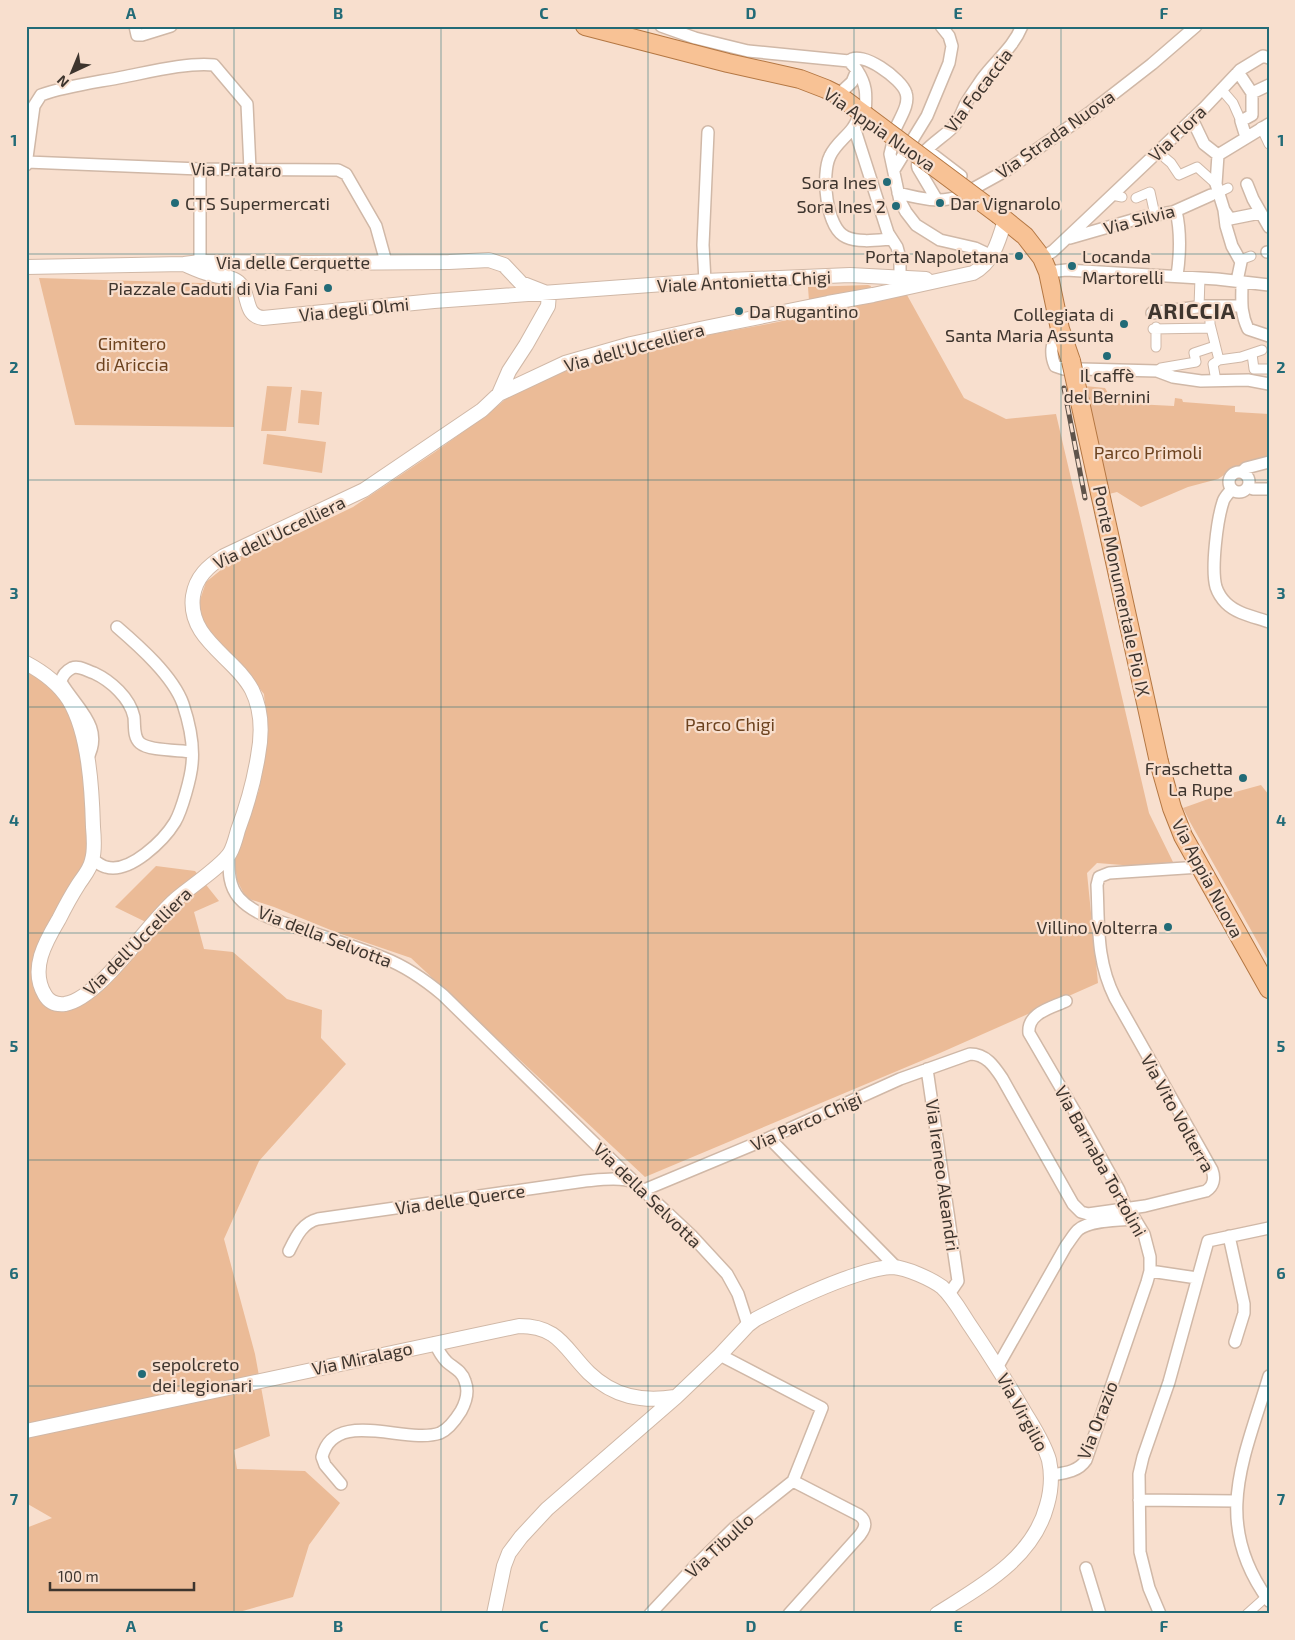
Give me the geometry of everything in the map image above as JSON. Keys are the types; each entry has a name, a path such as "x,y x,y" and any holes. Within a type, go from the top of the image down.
{"main road":[{"name":"Via Appia Nuova","path":"585,26 800,79 838,95 860,118 1025,236 1045,265 1060,329 1072,366"},
{"name":"Ponte Monumentale Pio IX","path":"1072,366 1159,762"},
{"name":"Via Appia Nuova","path":"1159,762 1177,822 1269,989"}],"street":[{"path":"135,26 137,35 142,36 171,26"},
{"path":"662,26 695,38 743,50 817,59 833,59 853,66 865,84 866,91 860,118 888,233 897,247 900,258 900,277"},
{"path":"894,170 927,116 949,63 952,46 949,36 941,26"},
{"name":"Via Focaccia","path":"927,150 954,126 987,72 1010,48 1022,26"},
{"name":"Via Strada Nuova","path":"898,192 930,200 938,200 953,199 976,188 1007,170 1089,113 1152,64 1196,26"},
{"name":"Via Flora","path":"1045,265 1053,251 1089,217 1117,196 1238,72 1259,58 1268,56"},
{"path":"838,95 849,86 855,76 852,58 872,62 893,77 902,86 906,95 906,102 895,130"},
{"path":"27,164 34,106 41,96 93,83 166,69 208,64 214,65 247,104 250,169"},
{"path":"1238,72 1252,93 1252,115 1241,121"},
{"path":"1252,93 1269,86"},
{"path":"1221,89 1233,103 1246,137"},
{"path":"860,118 833,150 829,158 826,168 827,201 844,237 859,240 892,239"},
{"path":"1192,120 1204,144 1218,155"},
{"path":"1218,155 1265,125 1269,144"},
{"path":"705,281 703,246 708,132"},
{"path":"892,146 890,154 900,201 916,225 927,234 940,240 975,248 992,256"},
{"path":"938,200 917,165 918,160 927,150 976,188"},
{"path":"1158,152 1171,163 1179,175 1197,166 1219,190"},
{"path":"1216,382 1213,364 1219,360 1252,354 1263,340 1248,329 1244,320 1241,306 1240,260 1232,246 1226,226 1219,190 1218,155"},
{"name":"Via Prataro","path":"27,164 200,169 338,170 346,174 376,226 386,262"},
{"path":"200,169 200,262"},
{"path":"1247,184 1260,213 1269,227"},
{"name":"Via Silvia","path":"1066,239 1176,210 1219,190"},
{"path":"1136,198 1150,192 1155,215"},
{"path":"1176,210 1179,222 1180,246 1177,276"},
{"path":"1224,210 1230,219 1260,213"},
{"path":"938,280 973,273 984,265 992,256 1002,218"},
{"path":"1240,260 1251,256"},
{"name":"Via delle Cerquette","path":"26,267 184,264 200,262 449,262 489,260 504,265 521,284 549,294"},
{"name":"Via degli Olmi","path":"184,264 211,275 229,278 238,282 244,291 251,312 260,318 434,301 549,294"},
{"path":"1045,265 1066,270 1177,276 1269,285"},
{"name":"Viale Antonietta Chigi","path":"549,294 705,281 850,275 938,280"},
{"path":"870,276 876,281 879,288 873,295"},
{"path":"1200,278 1205,307 1219,360"},
{"name":"Via dell'Uccelliera","path":"93,860 42,952 38,972 40,984 48,999 54,1003 70,1003 96,986 173,902 229,854 244,815 259,748 260,723 256,700 246,679 210,643 200,630 193,611 192,599 194,589 200,577 206,569 224,556 364,490 482,410 499,394 566,362 632,344 938,280"},
{"path":"499,394 509,371 548,306 549,294"},
{"path":"1155,314 1205,307 1241,306"},
{"path":"1156,347 1155,329 1211,328"},
{"path":"1157,371 1162,368 1196,362 1194,353 1215,346"},
{"path":"1252,354 1254,369 1269,370"},
{"path":"1072,366 1157,371 1173,377 1202,382 1248,380 1269,384"},
{"path":"1248,487 1240,492 1232,490 1229,484 1230,477 1234,473 1242,472 1246,468 1269,462"},
{"path":"1242,472 1248,478 1248,487"},
{"path":"1248,487 1253,489 1269,489"},
{"path":"1232,490 1223,500 1216,538 1214,564 1216,586 1219,594 1230,607 1269,622"},
{"path":"26,663 53,681 69,700 80,728 87,759 92,807 93,860 106,867 118,868 124,866 142,856 161,841 176,820 191,774 192,752 185,710 174,688 137,644 117,627"},
{"path":"87,759 93,750 93,734 83,712 61,682 65,672 78,667 102,677 118,690 126,700 134,716 135,736 141,745 148,748 192,752"},
{"name":"Via della Selvotta","path":"229,854 230,879 239,898 247,905 281,922 402,966 424,979 443,995 691,1235 727,1274 738,1294 748,1325"},
{"name":"Via Vito Volterra","path":"970,1054 981,1055 998,1071 1076,1209 1081,1212 1088,1214 1145,1206 1202,1193 1209,1189 1212,1186 1214,1176 1210,1166 1107,982 1100,954 1097,880 1099,877 1109,873 1200,866"},
{"name":"Via Barnaba Tortolini","path":"1066,1001 1033,1017 1029,1024 1029,1032 1082,1124 1126,1208 1144,1234 1148,1246 1150,1271 1125,1345"},
{"name":"Via Parco Chigi","path":"644,1190 769,1138 900,1079 970,1054"},
{"name":"Via Ireneo Aleandri","path":"927,1069 958,1281 949,1294"},
{"path":"769,1138 896,1267"},
{"name":"Via delle Querce","path":"289,1251 302,1229 310,1222 318,1219 585,1181 630,1180 644,1190"},
{"path":"998,1366 1066,1246 1076,1232 1087,1225 1135,1219"},
{"path":"1160,1614 1149,1588 1141,1558 1139,1500 1143,1457 1169,1382 1208,1241 1269,1228"},
{"path":"1229,1236 1244,1304 1244,1313 1235,1342"},
{"name":"Via Virgilio","path":"748,1325 756,1319 835,1281 872,1270 896,1267 929,1279 949,1294 998,1366 1041,1440 1049,1462 1051,1475 1046,1509 1035,1533 1024,1550 1001,1571 937,1614"},
{"path":"1150,1271 1198,1278"},
{"path":"494,1614 504,1566 509,1554 521,1536 546,1509 676,1397 748,1325"},
{"name":"Via Miralago","path":"26,1431 510,1326 539,1327 555,1336 588,1372 608,1387 633,1397 655,1400 676,1397"},
{"path":"341,1484 325,1465 322,1456 328,1442 336,1436 343,1432 355,1430 416,1434 438,1433 447,1428 460,1413 466,1397 466,1381 460,1372 440,1353 435,1343"},
{"name":"Via Orazio","path":"1051,1475 1070,1472 1084,1463 1125,1345"},
{"path":"720,1355 822,1408 793,1481 859,1515 865,1523 865,1527 860,1535 789,1614"},
{"path":"1247,1614 1267,1599 1252,1575 1243,1553 1239,1537 1236,1501 1240,1473 1269,1376"},
{"name":"Via Tibullo","path":"650,1614 734,1528 793,1481"},
{"path":"1139,1500 1236,1501"},
{"path":"1086,1568 1096,1612"}],"green space":[{"name":"Cimitero di Ariccia","path":"39,278 234,284 234,427 75,425"},
{"path":"871,286 870,289 809,301 808,287"},
{"name":"Parco Chigi","path":"907,295 964,398 1006,419 1056,414 1149,813 1173,862 1135,866 1097,863 1087,873 1098,983 940,1053 645,1177 411,958 246,898 237,880 234,856 259,790 267,733 264,694 241,666 213,639 197,609 206,582 232,561 299,533 353,507 435,452 507,398 571,367 674,341 768,324"},
{"path":"267,386 292,387 286,431 261,431"},
{"name":"Parco Primoli","path":"1085,386 1105,388 1111,398 1129,400 1135,404 1174,406 1175,398 1182,399 1183,402 1235,406 1235,412 1269,414 1269,460 1233,469 1218,479 1188,487 1141,507 1117,492 1109,494"},
{"path":"301,390 322,392 319,425 298,423"},
{"path":"267,434 326,442 322,473 263,464"},
{"path":"26,663 74,710 94,851 43,948 43,992 67,1004 152,925 115,907 156,866 195,871 219,901 194,912 204,949 233,952 287,999 322,1010 321,1038 346,1064 259,1161 224,1239 255,1354 270,1436 234,1450 237,1469 305,1471 340,1503 309,1545 293,1597 232,1614 26,1614 26,1528 52,1518 26,1503"},
{"path":"1261,785 1269,795 1269,962 1183,808 1225,793 1228,794"}],"railway":[{"path":"1064,388 1085,498"}],"place":[{"name":"Sora Ines","path":"887,182"},
{"name":"CTS Supermercati","path":"175,203"},
{"name":"Dar Vignarolo","path":"940,203"},
{"name":"Sora Ines 2","path":"896,206"},
{"name":"Porta Napoletana","path":"1019,256"},
{"name":"Locanda Martorelli","path":"1072,266"},
{"name":"Piazzale Caduti di Via Fani","path":"328,288"},
{"name":"Da Rugantino","path":"739,311"},
{"name":"Collegiata di Santa Maria Assunta","path":"1124,324"},
{"name":"Il caffè del Bernini","path":"1107,356"},
{"name":"Fraschetta La Rupe","path":"1243,778"},
{"name":"Villino Volterra","path":"1168,927"},
{"name":"sepolcreto dei legionari","path":"142,1374"}],"district":[{"name":"ARICCIA","path":"1192,310"}]}
